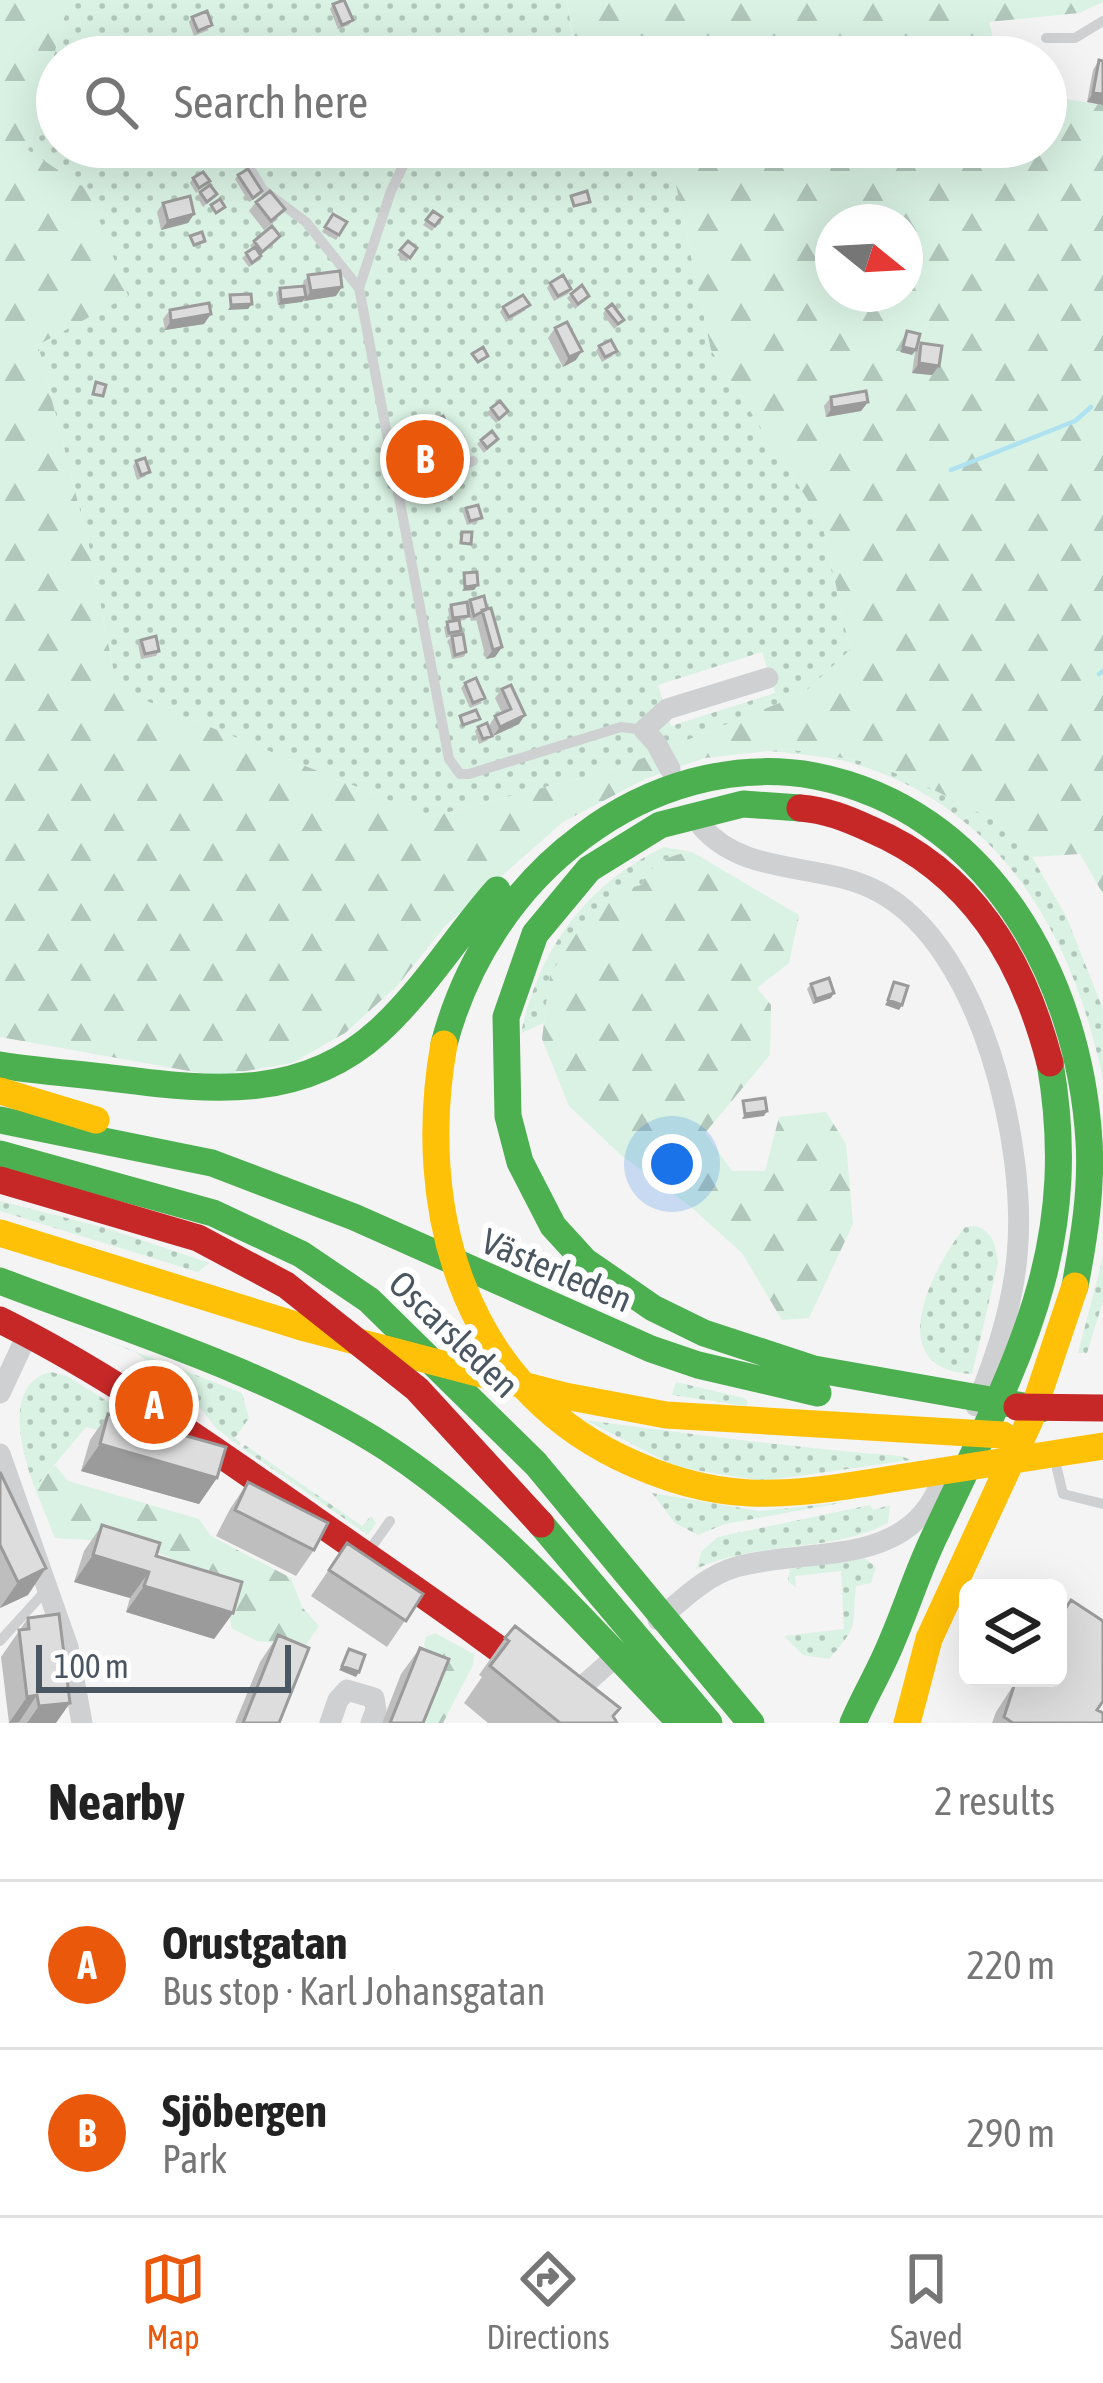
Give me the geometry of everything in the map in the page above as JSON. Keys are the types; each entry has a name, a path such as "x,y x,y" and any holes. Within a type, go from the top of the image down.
{"main road":[{"path":"908,1723 910,1697 928,1640 1018,1447 1054,1361 1077,1285 1089,1198 1089,1136 1066,1016 1031,935 991,876 952,838 865,789 788,773 726,774 663,790 599,824 543,869 491,931 459,997 438,1062 432,1117 434,1185 469,1304 512,1374 537,1401 585,1439 622,1459 704,1487 745,1494 790,1493 887,1479 1103,1442"},
{"path":"854,1723 886,1656 920,1565 1013,1378 1048,1273 1062,1181 1054,1095 1031,1004 1007,950 973,899 914,846 859,818 779,802 723,805 639,834 583,874 529,945 503,1023 501,1051 508,1117 525,1176 563,1239 604,1277 645,1303 688,1325 813,1370 891,1393 1041,1409 1103,1408"},
{"path":"0,1065 229,1092 314,1074 375,1034 521,868 550,844 579,828 599,824"},
{"path":"0,1091 160,1141 212,1163"},
{"name":"Västerleden","path":"0,1120 212,1163 287,1190 591,1325 698,1365 812,1392 891,1393"},
{"name":"Oscarsleden","path":"0,1154 212,1213 301,1254 349,1284 386,1314 536,1464 751,1723"},
{"name":"Oscarsleden","path":"0,1180 198,1238 319,1308 417,1389 575,1560 709,1723"},
{"path":"0,1233 305,1328 565,1396 666,1414 1103,1442"},
{"path":"0,1245 173,1287"},
{"path":"0,1281 304,1400 396,1454 494,1533 681,1723"},
{"path":"0,1320 102,1372 154,1406 595,1723"}],"street":[{"path":"670,769 644,730 667,709 768,678"},
{"path":"568,1700 694,1590 736,1567 860,1549 895,1537 920,1517 932,1501 992,1367 1010,1306 1018,1251 1016,1183 992,1062 961,986 926,930 897,902 859,882 834,873 740,857 702,827"},
{"path":"0,1393 28,1333"},
{"path":"0,1454 68,1647 82,1723"},
{"path":"330,1723 347,1690 374,1698 376,1710 370,1723"}],"lane":[{"path":"1067,38 1103,21"},
{"path":"250,168 263,190 306,222 359,288 438,716 457,771 483,770 621,727 644,730"},
{"path":"359,288 402,168"},
{"path":"398,494 473,461"},
{"path":"1057,1469 1063,1494 1103,1504"},
{"path":"366,1555 390,1521"},
{"path":"0,1641 48,1588"}],"green space":[{"path":"0,0 69,0 59,36 36,36 36,121 28,150 36,155 36,168 55,168 88,190 128,296 38,345 90,550 117,689 430,817 618,768 804,693 850,650 822,522 711,350 672,168 1067,168 1067,99 1103,105 1103,894 1080,854 1032,857 992,819 867,762 788,749 705,758 647,778 563,822 445,926 397,986 345,1033 292,1063 217,1076 0,1037"},
{"path":"69,0 567,0 572,36 59,36"},
{"path":"567,0 1103,0 1079,13 989,22 993,36 573,36"},
{"path":"36,121 36,162 28,150"},
{"path":"40,168 672,168 711,350 822,522 850,650 804,693 618,768 430,817 117,689 90,550 38,345 128,295","holes":["762,652 775,693 671,726 658,685"]},
{"path":"788,749 867,762 916,781 992,819 1032,857 1066,916 1103,1009 1103,1080 1073,976 1050,928 1023,884 990,845 950,811 905,783 852,763 770,751"},
{"path":"664,847 692,852 662,861 641,885 618,892 550,975 544,1023 521,1033 540,974 570,922 611,880"},
{"path":"692,852 799,915 789,963 757,988 771,1005 770,1055 705,1133 732,1171 765,1171 779,1117 826,1112 846,1144 853,1224 809,1318 782,1320 742,1253 690,1206 622,1156 569,1106 542,1039 550,975 583,923 618,891 641,885 662,861"},
{"path":"0,1201 106,1228 209,1263 198,1272 0,1211"},
{"path":"976,1226 993,1240 998,1263 972,1374 944,1368 927,1355 920,1336 922,1314 940,1266 965,1227"},
{"path":"1103,1257 1103,1301 1087,1353 1078,1353"},
{"path":"0,1299 242,1393 249,1418 235,1438 241,1443 239,1446 216,1428 185,1389 135,1352"},
{"path":"51,1372 67,1376 190,1453 86,1427 35,1488 22,1441 21,1405 35,1379"},
{"path":"676,1382 748,1402 746,1406 672,1395"},
{"path":"585,1420 911,1460 763,1481 677,1467"},
{"path":"245,1445 362,1526 371,1516 376,1523 368,1535 242,1448"},
{"path":"55,1465 68,1481 199,1519 211,1536 291,1578 302,1607 319,1626 305,1646 257,1641 231,1628 229,1613 211,1585 165,1555 134,1545 55,1538 35,1488"},
{"path":"652,1493 759,1511 846,1502 725,1524 698,1535 675,1523"},
{"path":"870,1505 873,1510 890,1505 888,1523 842,1539 743,1554 696,1569 702,1551 718,1537"},
{"path":"863,1557 876,1567 871,1583 856,1586 853,1625 846,1638 829,1659 803,1655 784,1636 844,1629 841,1571 795,1576 796,1588 788,1581 790,1569"},
{"path":"435,1633 474,1654 473,1665 443,1723 421,1723 436,1677 424,1645 426,1637"}],"building":[{"path":"344,0 353,20 342,25 333,4"},
{"path":"207,11 212,25 198,31 192,17"},
{"path":"1099,60 1103,61 1103,94 1093,93"},
{"path":"248,169 262,191 253,198 238,175"},
{"path":"203,172 210,181 199,188 193,178"},
{"path":"210,185 217,194 207,202 200,192"},
{"path":"270,191 285,209 271,221 256,202"},
{"path":"587,191 590,202 574,206 571,196"},
{"path":"190,196 194,214 168,221 163,203"},
{"path":"220,199 225,207 216,213 211,205"},
{"path":"433,211 442,217 435,226 426,220"},
{"path":"333,214 347,222 339,235 325,227"},
{"path":"272,226 280,236 262,252 254,241"},
{"path":"202,232 205,241 194,245 190,236"},
{"path":"408,241 417,248 410,258 400,250"},
{"path":"255,247 261,256 252,263 246,253"},
{"path":"340,271 342,287 311,291 308,275"},
{"path":"563,275 571,289 558,296 550,283"},
{"path":"582,285 589,296 578,304 571,294"},
{"path":"304,286 306,297 281,300 280,288"},
{"path":"251,294 252,304 231,305 230,295"},
{"path":"523,295 530,305 509,317 503,307"},
{"path":"209,303 211,314 171,321 170,310"},
{"path":"612,304 624,320 618,324 606,309"},
{"path":"567,322 582,351 569,357 555,328"},
{"path":"907,331 920,334 916,350 903,347"},
{"path":"611,340 617,351 605,357 599,346"},
{"path":"921,343 942,346 939,366 919,363"},
{"path":"483,347 488,356 478,362 472,354"},
{"path":"96,382 106,385 103,396 93,394"},
{"path":"866,391 868,402 832,408 831,397"},
{"path":"500,401 508,411 499,419 491,408"},
{"path":"443,416 449,428 434,436 428,424"},
{"path":"492,431 498,439 487,448 481,440"},
{"path":"441,442 445,448 432,456 428,449"},
{"path":"145,458 150,472 141,475 136,461"},
{"path":"443,477 449,496 438,500 432,481"},
{"path":"478,505 482,518 470,521 466,508"},
{"path":"462,532 472,532 471,544 461,543"},
{"path":"477,572 478,585 465,587 464,573"},
{"path":"484,596 487,609 474,616 470,600"},
{"path":"467,602 469,616 453,618 451,605"},
{"path":"491,608 502,647 493,650 482,610"},
{"path":"459,620 461,631 449,633 447,622"},
{"path":"463,634 466,652 455,655 452,636"},
{"path":"156,636 159,651 145,654 141,640"},
{"path":"476,678 485,698 473,703 465,683"},
{"path":"511,685 525,715 500,727 495,716 511,709 502,689"},
{"path":"476,710 480,719 463,725 460,716"},
{"path":"487,723 492,736 483,739 478,727"},
{"path":"829,978 834,993 816,999 811,984"},
{"path":"894,982 908,986 902,1005 888,1000"},
{"path":"765,1098 767,1111 745,1114 743,1101"},
{"path":"108,1414 226,1447 217,1478 100,1444"},
{"path":"0,1472 46,1568 18,1582 0,1545"},
{"path":"248,1482 328,1523 314,1550 235,1510"},
{"path":"102,1525 160,1543 156,1556 242,1582 233,1613 144,1586 149,1572 93,1555"},
{"path":"347,1543 423,1594 406,1621 329,1570"},
{"path":"1071,1600 1103,1621 1103,1701 1097,1710 1103,1713 1103,1723 1013,1723 1004,1717 1014,1687 1067,1687 1067,1606"},
{"path":"59,1614 70,1703 39,1706 37,1695 27,1697 19,1630 29,1629 28,1618"},
{"path":"515,1626 620,1708 613,1716 617,1723 560,1723 490,1666"},
{"path":"278,1635 309,1648 279,1723 243,1723"},
{"path":"420,1648 449,1659 423,1723 390,1723"},
{"path":"349,1649 365,1655 359,1672 342,1666"}],"waterway":[{"path":"951,470 1075,421 1091,407"},
{"path":"1099,674 1103,671"}],"traffic: fast":[{"path":"444,1044 479,955 514,902 558,856 609,818 664,791 753,772 815,776 876,795 929,824 975,863 1013,910 1044,962 1066,1020 1089,1141 1088,1196 1075,1286"},
{"path":"800,808 743,804 660,825 589,869 535,934 506,1017 508,1116 520,1162 553,1226 585,1261 653,1308 704,1333 814,1369 1041,1409"},
{"path":"0,1065 189,1086 289,1080 350,1053 379,1031 497,890"},
{"path":"853,1723 992,1415 1035,1306 1057,1193 1058,1131 1050,1063"},
{"path":"0,1120 212,1163 354,1217 651,1349 818,1393"},
{"path":"0,1154 213,1213 301,1254 369,1300 536,1464 751,1723"},
{"path":"0,1281 247,1375 387,1448 505,1542 681,1723"},
{"path":"541,1524 709,1723"}],"traffic: slow":[{"path":"444,1044 437,1166 445,1226 461,1282 487,1335 521,1383 565,1424 619,1457 700,1486 769,1493 847,1486 1103,1446"},
{"path":"0,1091 96,1120"},
{"path":"0,1233 305,1328 565,1396 666,1415 1003,1435"},
{"path":"907,1723 929,1639 1030,1420 1075,1286"}],"traffic: jam":[{"path":"800,808 844,818 906,847 965,895 1008,955 1050,1063"},
{"path":"0,1180 198,1238 286,1285 417,1389 541,1524"},
{"path":"0,1320 81,1364 197,1438 455,1617 595,1723"},
{"path":"1017,1407 1103,1408"}],"place":[{"name":"Sjöbergen","path":"425,459"},
{"name":"Orustgatan","path":"154,1405"}]}
